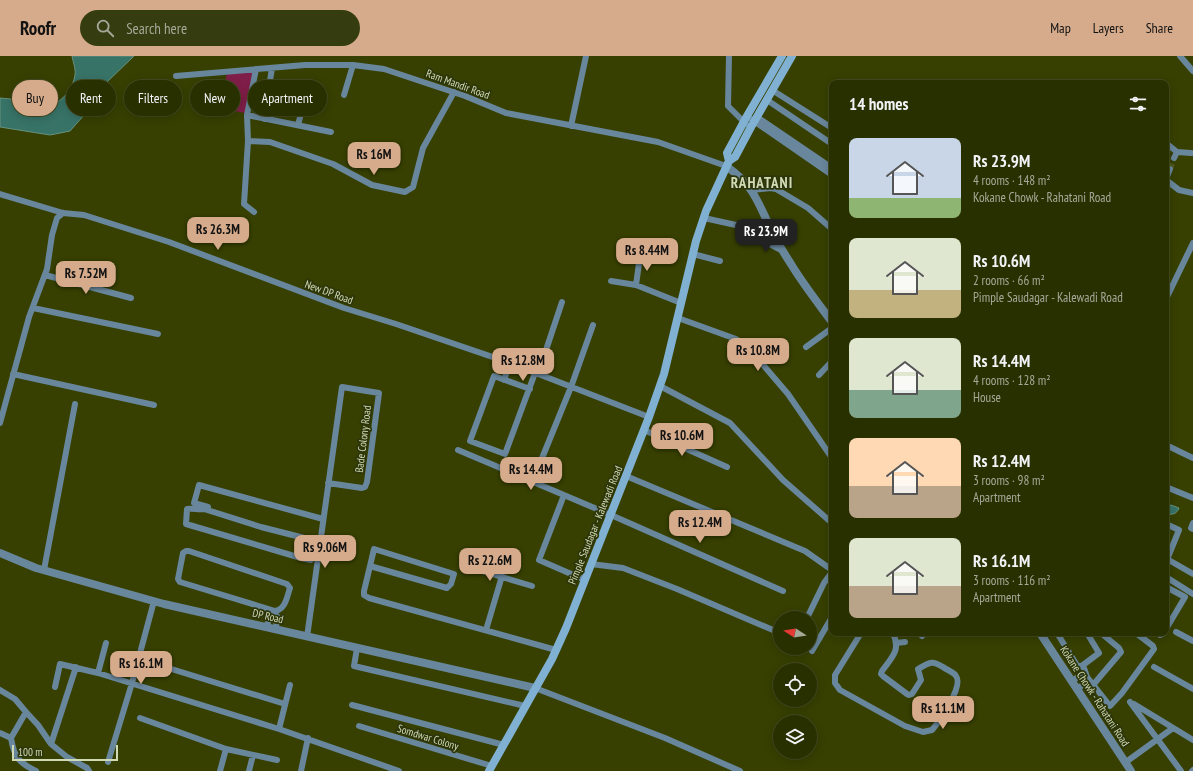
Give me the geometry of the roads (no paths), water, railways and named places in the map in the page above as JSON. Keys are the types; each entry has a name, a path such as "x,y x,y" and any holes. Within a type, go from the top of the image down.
{"main road":[{"name":"Pimple Saudagar - Kalewadi Road","path":"727,164 735,158 792,56"},
{"name":"Pimple Saudagar - Kalewadi Road","path":"491,769 556,650 585,580 649,417 664,374 693,254 704,218 727,164 727,153 781,57"}],"street":[{"path":"571,126 586,56"},
{"path":"729,56 728,106 745,119 754,122 829,166"},
{"path":"1180,56 1193,71"},
{"name":"Ram Mandir Road","path":"176,76 305,65 353,65 384,69 454,92 506,113 658,142 727,164"},
{"path":"344,95 353,65"},
{"path":"264,119 272,68"},
{"path":"254,212 244,204 248,141 247,115 256,69"},
{"path":"772,90 829,126"},
{"path":"248,141 270,142 332,164 372,185 405,192 413,187 423,148 454,92"},
{"path":"767,100 829,142"},
{"path":"247,115 331,132"},
{"path":"298,126 300,116"},
{"path":"754,122 829,173"},
{"path":"1169,147 1175,155 1191,153"},
{"path":"727,164 752,190 774,235 792,267 829,318"},
{"path":"1169,182 1179,190 1193,193"},
{"path":"752,190 770,188 776,189 804,206 829,227"},
{"name":"New DP Road","path":"0,194 63,212 84,215 164,241 344,308 510,363 649,417"},
{"path":"0,423 2,408 33,308 47,269 52,235 57,218 63,212"},
{"path":"704,218 745,227"},
{"path":"758,238 784,251"},
{"path":"1169,293 1193,243"},
{"path":"693,254 720,261"},
{"path":"636,285 640,256"},
{"path":"45,275 131,298"},
{"path":"611,281 636,285 681,303"},
{"path":"530,389 494,376 470,441 506,454 537,374 562,302"},
{"path":"33,308 158,334"},
{"path":"678,318 736,339 747,346 788,394 829,454"},
{"path":"538,468 571,387 593,325"},
{"path":"806,347 829,330"},
{"path":"504,380 510,363"},
{"path":"819,375 829,363"},
{"path":"13,374 154,405"},
{"path":"660,386 730,423 783,480 829,520"},
{"name":"Bade Colony Road","path":"307,636 318,539 342,387 379,394 367,482 365,487 362,488 328,483"},
{"path":"40,569 75,404"},
{"path":"644,430 727,467"},
{"path":"1169,446 1193,458"},
{"path":"458,450 611,515 783,591"},
{"path":"626,476 805,551 829,569"},
{"path":"318,539 194,503 199,485 202,484 321,518"},
{"path":"1169,488 1193,498"},
{"path":"564,495 539,560 585,580"},
{"path":"187,509 204,509 261,527 318,539 311,560 301,558 186,524 187,509"},
{"path":"1193,523 1191,528 1193,529"},
{"path":"1169,525 1179,530 1169,556"},
{"path":"370,566 447,588 451,584 454,574 374,549 364,591 364,596 556,650"},
{"path":"267,624 271,614 280,610 283,607 290,588 287,584 189,551 183,553 178,574 178,579 180,582 275,612"},
{"name":"DP Road","path":"0,553 27,565 154,601 276,626 307,636 357,648 535,688"},
{"path":"1169,562 1193,574"},
{"path":"591,564 623,568 677,589 773,630"},
{"path":"482,571 532,586"},
{"path":"486,630 502,576"},
{"path":"810,611 829,576"},
{"path":"1169,579 1193,594"},
{"path":"1169,589 1185,597 1169,624"},
{"path":"108,762 139,659 154,601"},
{"path":"275,612 277,616 276,626"},
{"path":"817,643 829,623"},
{"path":"1176,632 1193,641"},
{"path":"859,636 835,675 835,683 840,690 905,726 923,732 932,730 958,688 956,676 935,662 929,663 918,669 922,680 912,694 907,694 881,674 896,651 896,643 893,636"},
{"name":"Kokane Chowk - Rahatani Road","path":"1042,636 1132,771"},
{"path":"1059,636 1078,667 1099,653 1089,636"},
{"path":"1093,685 1120,652 1119,648 1105,636"},
{"path":"1083,665 1087,677 1110,706 1122,693 1154,649 1153,646 1140,636"},
{"path":"896,643 905,642"},
{"path":"98,673 106,644"},
{"path":"357,648 354,666 525,706"},
{"path":"139,659 286,704"},
{"path":"55,687 60,664 98,673 308,738 399,771"},
{"path":"1154,667 1193,689"},
{"path":"51,744 76,668"},
{"path":"1072,681 1078,677 1087,677"},
{"path":"1077,689 1084,684 1087,677"},
{"path":"279,729 290,685"},
{"path":"535,688 665,738 740,771"},
{"path":"0,690 15,699 38,725 51,744 67,757 90,771"},
{"path":"1181,771 1130,702 1193,740"},
{"path":"352,704 504,745"},
{"path":"26,712 11,738 16,758 29,768 36,771"},
{"path":"140,718 226,749 277,760"},
{"name":"Somdwar Colony","path":"359,726 491,769"},
{"path":"1126,762 1173,728"},
{"path":"0,733 11,738"},
{"path":"301,771 308,738"},
{"path":"220,771 226,749"},
{"path":"249,771 253,755"}],"water":[{"path":"72,56 134,56 109,80 74,80 75,68"},
{"path":"66,94 66,116 83,116 70,131 50,135 0,127 0,98 12,99 12,116 58,116 58,102"},
{"path":"1171,505 1179,508 1174,514 1169,514 1169,506"}],"tunnel":[{"path":"1170,169 1174,158"}],"district":[{"name":"RAHATANI","path":"762,182"}]}
